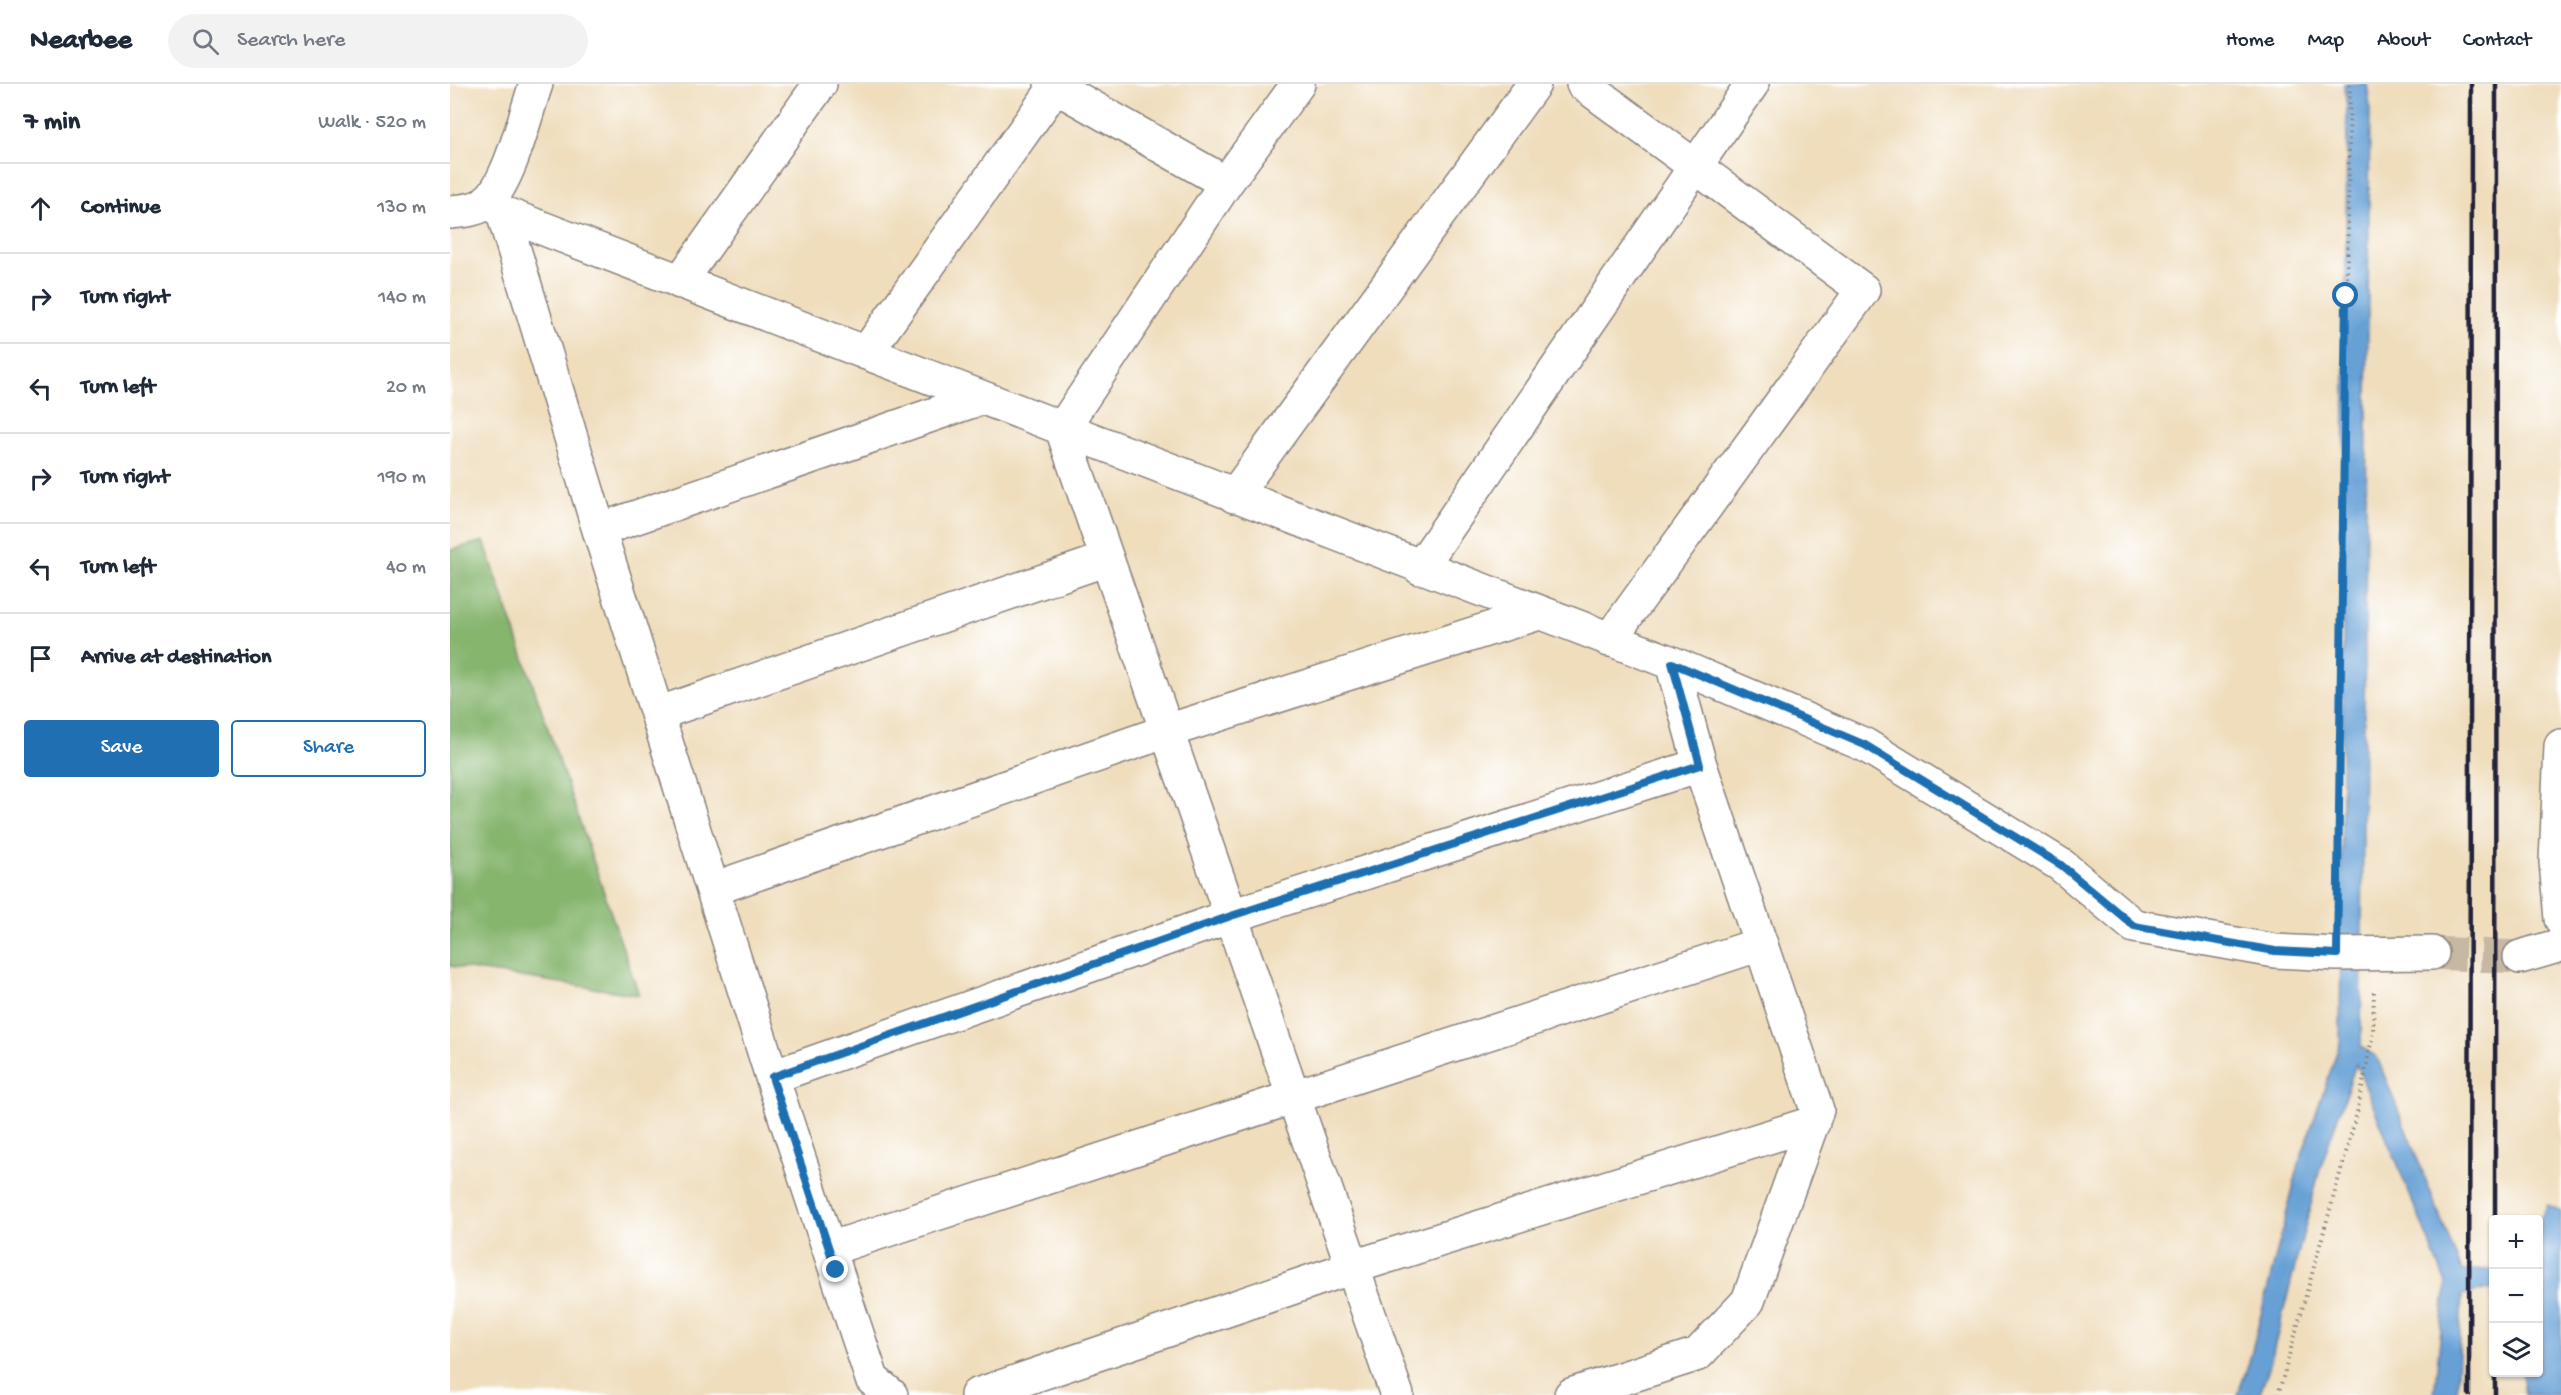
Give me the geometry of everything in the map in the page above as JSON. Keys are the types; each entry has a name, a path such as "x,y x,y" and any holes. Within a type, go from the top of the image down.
{"street":[{"path":"536,84 502,181 496,207 772,1077 872,1379 891,1395"},
{"path":"680,282 820,84"},
{"path":"1062,429 1226,183 1298,84"},
{"path":"1234,496 1534,84"},
{"path":"1582,84 1863,290 1609,640"},
{"path":"1420,568 1752,84"},
{"path":"866,353 1053,85 1226,183"},
{"path":"450,212 496,207 680,282 1672,663 1865,745 2061,865 2134,926 2275,951 2337,954 2432,953"},
{"path":"599,530 981,398"},
{"path":"1062,429 1397,1395"},
{"path":"657,714 1107,559"},
{"path":"713,889 1167,731 1539,613"},
{"path":"1571,1395 1698,1354 1748,1301 1817,1110 1700,765 1672,663"},
{"path":"2561,746 2556,862 2561,919"},
{"path":"772,1077 1231,916 1700,765"},
{"path":"829,1249 1761,944"},
{"path":"2520,957 2561,945"},
{"path":"977,1395 1353,1267 1813,1123"}],"path":[{"path":"2337,954 2350,84"},
{"path":"2278,1395 2357,1113 2373,1033 2374,954"}],"green space":[{"path":"484,541 639,995 450,966 450,550"}],"water":[{"path":"2344,84 2367,84 2370,107 2361,1047 2377,1057 2462,1271 2489,1269 2489,1289 2462,1295 2457,1395 2434,1395 2446,1283 2356,1064 2320,1169 2269,1368 2259,1395 2237,1395 2249,1362 2300,1160 2340,1043 2347,108"},
{"path":"2548,1205 2561,1211 2561,1395 2525,1395 2523,1377 2543,1377 2542,1215"}],"tunnel":[{"path":"2432,953 2520,957"}],"railway":[{"path":"2469,1395 2471,84"},
{"path":"2495,1215 2496,84"},
{"path":"2495,1377 2495,1395"}],"route":[{"path":"836,1270 772,1077 1231,916 1700,765 1672,663 1865,745 2061,865 2134,926 2275,951 2337,954 2346,296"}]}
